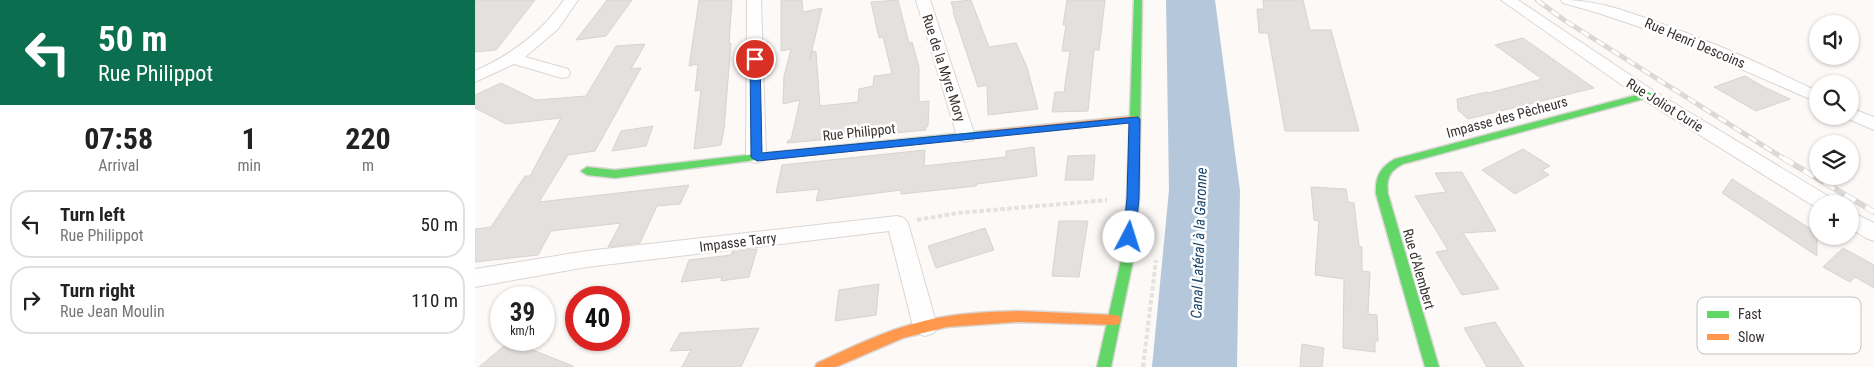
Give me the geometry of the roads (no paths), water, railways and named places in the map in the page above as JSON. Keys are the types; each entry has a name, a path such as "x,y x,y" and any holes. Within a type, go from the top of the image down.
{"street":[{"path":"475,77 513,60 532,45 559,20 571,0"},
{"path":"754,0 757,157"},
{"name":"Rue de la Myre Mory","path":"923,0 966,136"},
{"path":"1104,367 1128,256 1133,198 1137,0"},
{"name":"Rue Joliot Curie","path":"1508,0 1648,95 1811,195"},
{"name":"Rue Henri Descoins","path":"1567,0 1631,16 1809,94"},
{"path":"513,60 562,73"},
{"name":"Impasse des Pêcheurs","path":"1380,178 1386,167 1399,161 1648,95"},
{"path":"1859,117 1874,124"},
{"name":"Rue Philippot","path":"587,171 615,174 757,157 1135,119"},
{"name":"Rue d'Alembert","path":"1380,178 1382,194 1431,367"},
{"name":"Impasse Tarry","path":"475,278 587,259 897,223 925,326"},
{"path":"1859,224 1874,233"},
{"path":"822,367 879,342 925,326 988,316 1114,320"}],"water":[{"name":"Canal Latéral à la Garonne","path":"1166,0 1215,0 1240,191 1237,367 1152,367 1169,190"}],"railway":[{"path":"1537,0 1564,20 1786,160"},
{"path":"1783,158 1874,212"}]}
